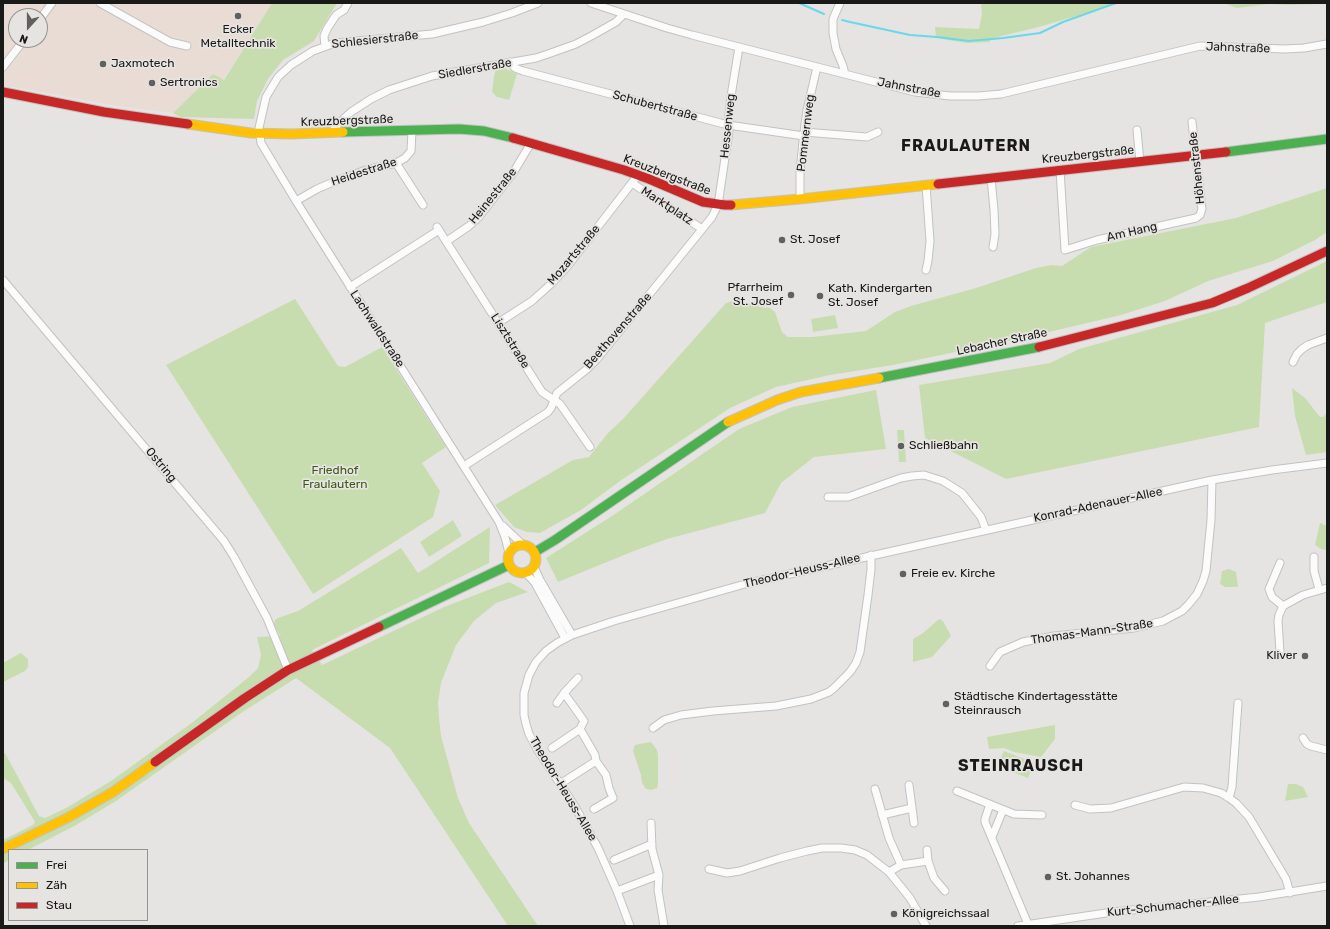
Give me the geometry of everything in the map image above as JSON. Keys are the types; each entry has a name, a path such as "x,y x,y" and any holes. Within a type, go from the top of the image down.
{"main road":[{"name":"Kreuzbergstraße","path":"3,92 104,112 259,134 471,130 498,134 638,175 703,202 718,205 743,205 800,199 1196,156 1327,139"},
{"name":"Lebacher Straße","path":"535,552 682,452 734,419 759,407 795,394 1026,350 1204,305 1230,296 1327,251"},
{"path":"522,544 531,548 535,552 537,557 534,567 526,573 519,573 513,570 509,565 509,553 515,547 522,544"},
{"path":"3,849 89,806 113,792 251,694 288,670 509,565"}],"street":[{"path":"100,3 170,42 186,46"},
{"path":"325,46 324,36 327,29 336,15 344,10 348,3"},
{"name":"Schlesierstraße","path":"259,134 260,121 266,97 278,77 303,56 325,46 345,42 405,38 432,34 483,22 538,3"},
{"name":"Jahnstraße","path":"591,3 667,28 930,95 978,96 1001,94 1200,46 1285,49 1304,48 1327,44"},
{"path":"840,3 834,19 833,33 836,49 845,74"},
{"name":"Siedlerstraße","path":"331,133 351,112 371,99 389,90 432,76 548,54 576,44 608,26 624,14"},
{"name":"Hessenweg","path":"718,205 729,131 728,125 739,46"},
{"path":"3,67 18,48"},
{"name":"Schubertstraße","path":"510,62 515,68 522,71 728,125 804,134 867,137 878,132"},
{"name":"Pommernweg","path":"800,199 800,171 807,110 817,67"},
{"name":"Höhenstraße","path":"1192,122 1202,209 1200,214"},
{"path":"1137,130 1140,162"},
{"name":"Heidestraße","path":"296,201 333,182 366,170 396,163 411,151 412,131"},
{"name":"Lachwaldstraße","path":"259,134 261,143 296,201 499,522 516,540 522,544"},
{"name":"Heinestraße","path":"447,241 478,218 513,173 531,144"},
{"path":"396,163 423,205"},
{"name":"Am Hang","path":"1060,170 1065,250 1097,240 1196,218 1200,214"},
{"name":"Mozartstraße","path":"498,323 532,301 552,283 566,268 638,175"},
{"path":"991,178 995,234 993,247"},
{"name":"Marktplatz","path":"632,183 702,229"},
{"path":"926,185 930,241 926,270"},
{"name":"Beethovenstraße","path":"464,466 548,412 557,393 597,359 712,217 718,205"},
{"name":"Lisztstraße","path":"350,287 438,228 542,392 560,404 590,447"},
{"name":"Ostring","path":"3,280 224,541 266,618 288,670"},
{"path":"1294,362 1297,354 1302,349 1308,345 1327,338"},
{"name":"Konrad-Adenauer-Allee","path":"871,555 1212,480 1327,463"},
{"path":"828,497 848,497 857,495 901,478 924,475 943,481 962,493 977,511 986,530"},
{"name":"Thomas-Mann-Straße","path":"990,666 1000,652 1023,642 1054,636 1134,628 1163,621 1182,611 1197,594 1206,571 1211,520 1212,480"},
{"name":"Lachwaldstraße","path":"499,522 509,553"},
{"path":"653,728 664,720 681,715 713,710 776,706 811,699 829,692 850,672 856,663 860,652 871,569 871,555"},
{"name":"Theodor-Heuss-Allee","path":"630,926 617,891 594,840 529,734 524,715 524,693 529,675 536,662 551,647 568,637 664,606 745,584 871,555"},
{"path":"1314,557 1314,571 1319,589"},
{"path":"1280,563 1269,589 1272,597 1283,606"},
{"path":"534,567 568,637"},
{"path":"526,573 535,583 568,637"},
{"path":"1280,652 1278,621 1283,606 1294,599 1319,589 1327,588"},
{"path":"556,703 578,678"},
{"path":"552,748 580,729 584,721 564,693"},
{"path":"1229,798 1232,787 1238,703"},
{"path":"580,729 595,755 596,761 606,775 613,798 594,809"},
{"path":"1303,738 1307,744 1311,746 1327,750"},
{"path":"560,784 596,761"},
{"path":"909,785 914,823"},
{"path":"1075,805 1090,809 1111,808 1178,788 1189,787 1213,790 1229,798 1249,817 1286,879 1290,892"},
{"path":"875,789 889,838 901,865"},
{"path":"957,791 1014,814 1042,815"},
{"path":"990,804 985,822 992,837 1023,925"},
{"path":"882,815 912,808"},
{"path":"992,837 1003,810"},
{"path":"650,823 652,844 659,875 658,890 664,926"},
{"path":"614,860 652,844"},
{"path":"709,870 727,873 747,869 807,851 833,848 855,850 867,855 889,872 910,898 926,926"},
{"path":"927,850 928,861 934,878 945,891"},
{"path":"889,872 901,865 928,861"},
{"path":"617,891 659,875"},
{"name":"Kurt-Schumacher-Allee","path":"1023,925 1113,912 1290,892 1327,886"}],"shaded area":[{"path":"3,3 272,3 223,80 213,74 173,113 117,106 3,85"}],"green space":[{"path":"272,3 337,3 314,41 283,60 268,79 257,101 254,119 180,117 173,113 213,74 224,80"},
{"path":"981,3 1120,3 1039,27 993,38 989,42 967,43 936,38 935,27 979,29 982,14"},
{"path":"1223,3 1321,3 1290,5 1269,4 1237,8"},
{"path":"504,68 517,74 509,100 497,97 492,92 496,69"},
{"path":"1327,188 1327,232 1315,240 1273,261 1208,281 1165,301 1121,315 1028,337 893,365 830,375 776,387 730,408 620,481 581,510 540,533 527,532 514,527 495,505 573,460 589,457 608,433 623,419 726,303 736,300 760,307 770,308 775,312 782,332 788,337 812,337 866,331 895,312 911,306 976,288 1036,268 1051,265 1062,266 1091,247 1236,218"},
{"path":"1327,261 1327,302 1265,323 1259,427 1006,479 925,438 919,385 1050,363 1079,349 1237,305"},
{"name":"Friedhof Fraulautern","path":"295,299 338,366 345,367 382,347 446,447 422,463 440,491 433,517 313,594 166,365"},
{"path":"835,315 838,328 813,332 811,319"},
{"path":"1292,388 1305,398 1320,417 1323,417 1326,414 1327,452 1306,455 1295,416"},
{"path":"876,390 886,449 814,457 781,483 765,513 667,539 558,582 546,558 615,514 739,429 792,407"},
{"name":"Schließbahn","path":"897,430 904,430 906,462 899,462"},
{"path":"453,520 462,536 429,557 420,542"},
{"path":"1320,523 1327,526 1327,550 1321,549 1315,545"},
{"path":"490,527 489,563 312,650 322,665 444,607 509,582 528,592 496,603 474,621 456,645 441,683 438,703 441,736 458,798 469,823 538,926 508,926 390,748 296,678 241,713 116,801 76,825 30,849 8,849 8,861 3,864 3,840 33,825 35,822 11,783 3,778 3,754 5,753 39,816 45,818 68,807 111,781 193,722 249,677 258,668 261,655 257,637 280,636 274,624 275,620 278,618 298,611 401,548 418,573"},
{"path":"1229,569 1236,572 1238,587 1225,587 1220,584 1222,571"},
{"path":"939,619 943,621 951,636 932,657 913,662 913,639 923,633"},
{"path":"21,653 28,659 28,667 25,671 3,682 3,663"},
{"path":"1055,725 1055,739 1041,757 1014,752 1004,748 989,749 987,737"},
{"path":"650,742 657,750 658,756 658,784 657,788 651,790 646,789 642,783 641,775 633,751 635,745"},
{"path":"1004,751 1034,763 1028,778 997,766"},
{"path":"1288,784 1296,784 1303,787 1308,797 1285,801"}],"waterway":[{"path":"799,3 824,14"},
{"path":"842,20 910,35 969,41 1040,33 1063,22 1116,3"}],"traffic: fast":[{"path":"343,132 459,129 484,131 513,138"},
{"path":"1226,152 1327,139"},
{"path":"879,378 1039,347"},
{"path":"535,552 555,540 728,422"},
{"path":"379,627 509,565"}],"traffic: slow":[{"path":"188,124 251,133 292,134 343,132"},
{"path":"731,205 938,184"},
{"path":"728,422 777,400 801,392 879,378"},
{"path":"522,545 532,549 536,559 532,569 522,573 512,569 508,559 512,549 522,545"},
{"path":"3,849 69,817 113,792 155,762"}],"traffic: jam":[{"path":"3,92 104,112 188,124"},
{"path":"513,138 624,170 703,202 731,205"},
{"path":"938,184 1226,152"},
{"path":"1039,347 1212,303 1327,251"},
{"path":"155,762 245,698 288,670 379,627"}],"place":[{"name":"Ecker Metalltechnik","path":"238,16"},
{"name":"Jaxmotech","path":"103,64"},
{"name":"Sertronics","path":"152,83"},
{"name":"St. Josef","path":"782,240"},
{"name":"Pfarrheim St. Josef","path":"791,295"},
{"name":"Kath. Kindergarten St. Josef","path":"820,296"},
{"name":"Schließbahn","path":"901,446"},
{"name":"Freie ev. Kirche","path":"903,574"},
{"name":"Kliver","path":"1305,656"},
{"name":"Städtische Kindertagesstätte Steinrausch","path":"946,704"},
{"name":"St. Johannes","path":"1048,877"},
{"name":"Königreichssaal","path":"894,914"}],"district":[{"name":"FRAULAUTERN","path":"966,146"},
{"name":"STEINRAUSCH","path":"1021,766"}]}
